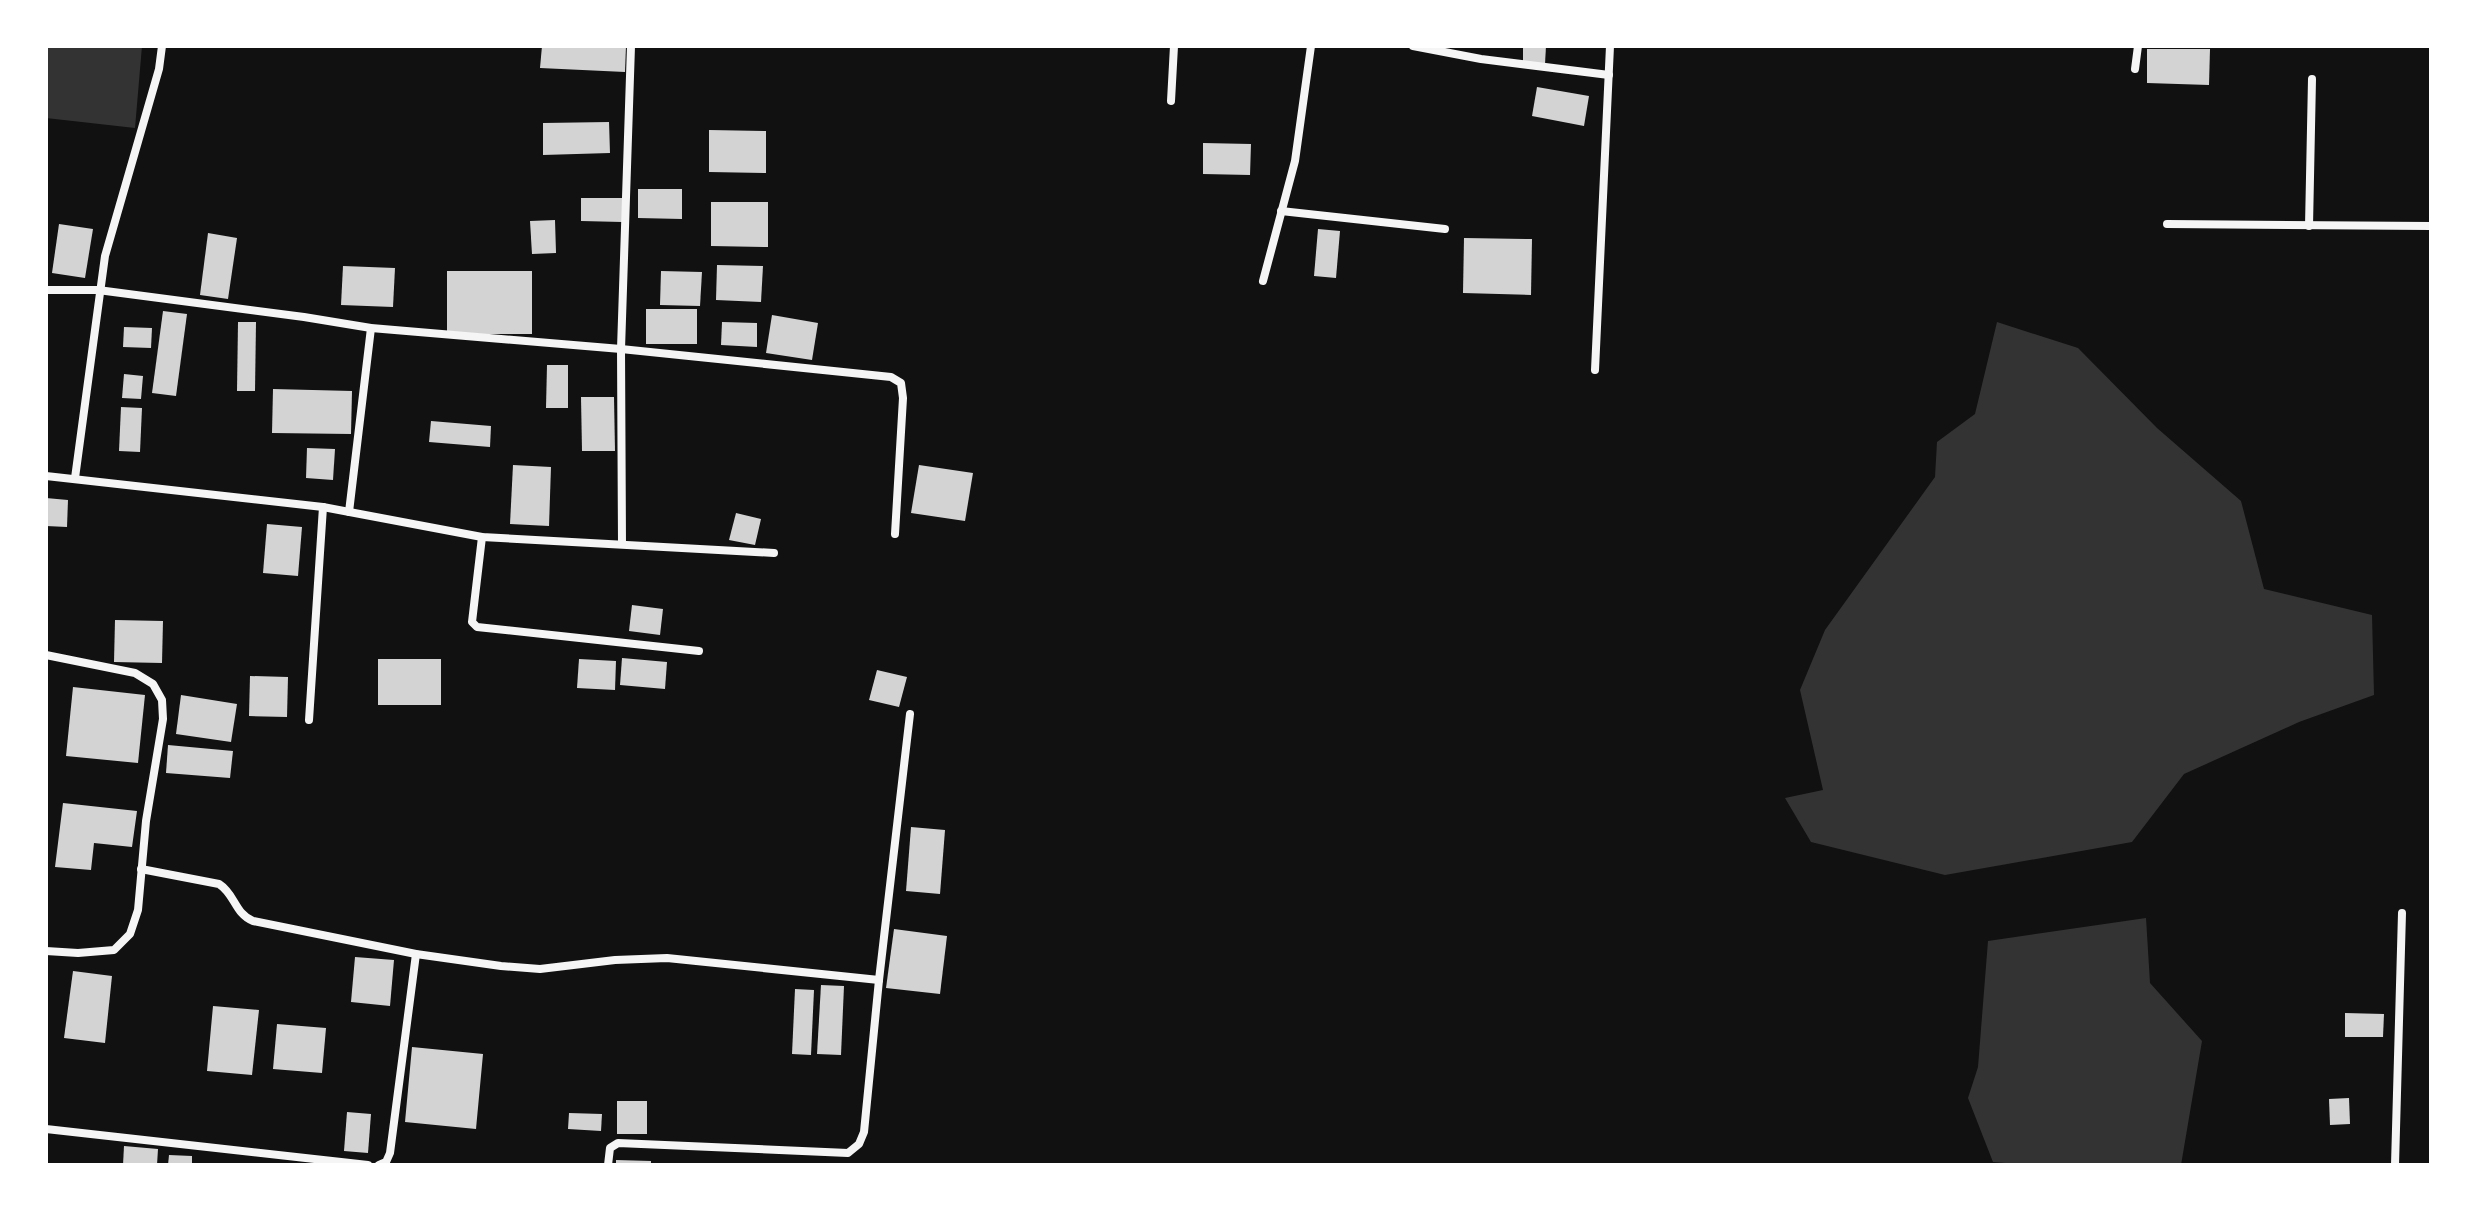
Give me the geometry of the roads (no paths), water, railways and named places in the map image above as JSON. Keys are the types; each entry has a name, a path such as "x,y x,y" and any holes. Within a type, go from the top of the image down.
{"street":[{"path":"75,478 98,290 159,69 162,46"},
{"path":"622,544 621,349 631,46"},
{"path":"1171,101 1174,46"},
{"path":"1263,281 1295,161 1311,46"},
{"path":"1413,46 1481,59 1609,75"},
{"path":"1595,370 1610,46"},
{"path":"2135,69 2138,46"},
{"path":"2309,226 2312,79"},
{"path":"1281,211 1445,229"},
{"path":"2167,224 2431,226"},
{"path":"46,290 98,290 371,328 621,349 891,377 901,383 903,398 895,534"},
{"path":"349,512 371,328"},
{"path":"46,476 323,507 482,537 774,553"},
{"path":"309,720 323,507"},
{"path":"482,537 472,622 477,627 699,651"},
{"path":"46,655 135,673 153,684 162,700 163,719 138,910 130,934 114,950 78,953 46,951"},
{"path":"608,1165 610,1148 629,1142 848,1153 859,1144 864,1132 910,714"},
{"path":"141,869 219,884 228,889 240,912 253,921 416,954 540,969 615,960 667,958 879,980"},
{"path":"2395,1165 2402,913"},
{"path":"379,1165 386,1162 390,1153 416,954"},
{"path":"46,1129 364,1165"}]}
